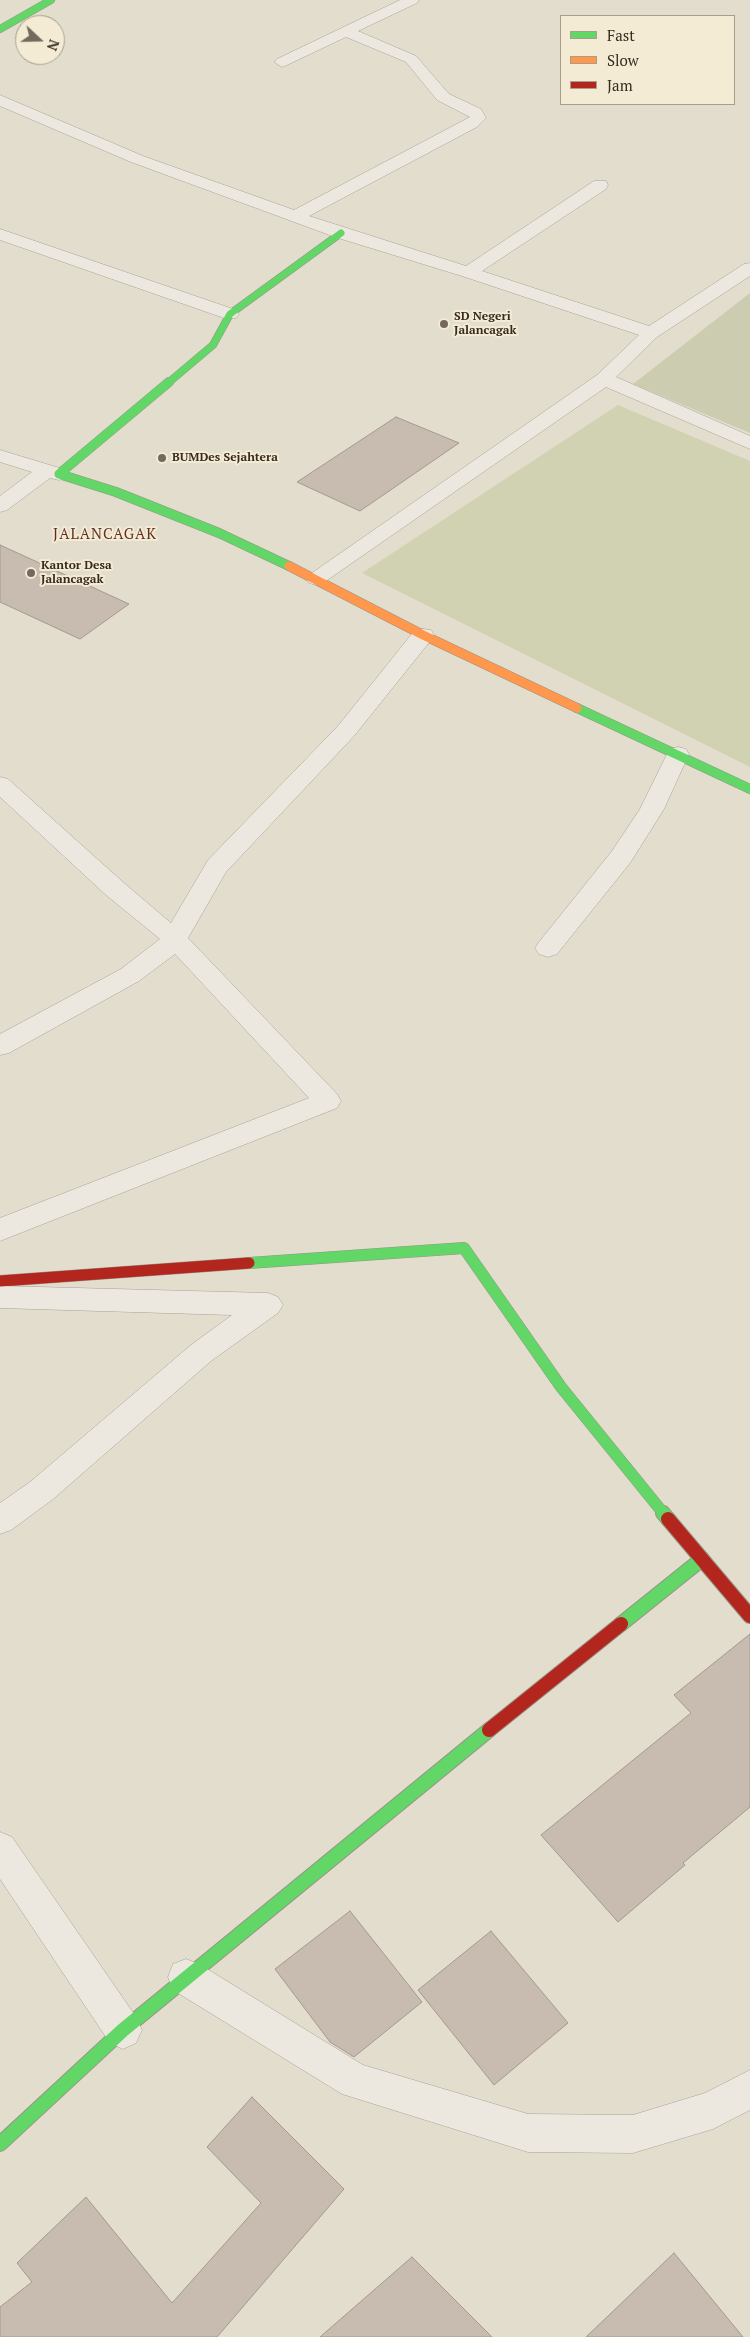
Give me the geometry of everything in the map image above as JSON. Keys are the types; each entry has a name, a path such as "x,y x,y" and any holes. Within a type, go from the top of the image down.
{"street":[{"path":"0,30 51,0"},
{"path":"282,62 412,0"},
{"path":"296,216 471,124 478,118 475,112 443,96 411,59 347,32"},
{"path":"0,100 137,159 341,233 468,272 652,333"},
{"path":"468,272 600,185"},
{"path":"0,506 52,472 213,345 230,314 341,233"},
{"path":"0,234 230,314"},
{"path":"316,579 604,379 652,333 750,268"},
{"path":"604,379 750,443"},
{"path":"0,456 116,492 219,533 316,579 423,635 750,789"},
{"path":"0,1046 130,975 161,953 175,939 216,866 346,731 423,635"},
{"path":"548,948 621,857 652,809 678,754"},
{"path":"0,784 115,889 175,939 328,1101 0,1230"},
{"path":"0,1282 464,1248 561,1387 610,1450 750,1616"},
{"path":"0,1298 268,1305 201,1353 41,1491 0,1520"},
{"path":"0,2144 123,2030 420,1785 702,1559"},
{"path":"0,1849 123,2030"},
{"path":"186,1978 355,2081 528,2133 633,2134 713,2110 750,2089"}],"green space":[{"path":"750,293 750,433 633,384"},
{"path":"618,405 750,461 750,767 362,573"}],"building":[{"path":"396,417 459,443 360,511 297,482"},
{"name":"Kantor Desa Jalancagak","path":"0,545 129,604 80,639 0,602"},
{"path":"750,1634 750,1807 683,1863 685,1865 618,1922 541,1835 691,1713 674,1695"},
{"path":"350,1911 422,2002 354,2057 330,2042 275,1969"},
{"path":"491,1931 568,2023 494,2085 418,1990"},
{"path":"252,2097 344,2189 217,2337 0,2337 0,2307 32,2282 17,2263 86,2197 172,2303 261,2203 207,2147"},
{"path":"674,2253 743,2337 586,2337"},
{"path":"412,2257 492,2337 320,2337"}],"traffic: fast":[{"path":"0,29 51,0"},
{"path":"289,566 219,533 116,492 59,474 213,345 230,314 341,233"},
{"path":"577,708 750,789"},
{"path":"249,1263 464,1248 561,1387 610,1450 668,1519"},
{"path":"621,1624 702,1559"},
{"path":"0,2144 123,2030 489,1730"}],"traffic: slow":[{"path":"289,566 423,635 577,708"}],"traffic: jam":[{"path":"0,1281 249,1263"},
{"path":"668,1519 750,1616"},
{"path":"489,1730 621,1624"}],"place":[{"name":"SD Negeri Jalancagak","path":"444,324"},
{"name":"BUMDes Sejahtera","path":"162,458"},
{"name":"Kantor Desa Jalancagak","path":"31,573"}],"district":[{"name":"JALANCAGAK","path":"105,535"}]}
